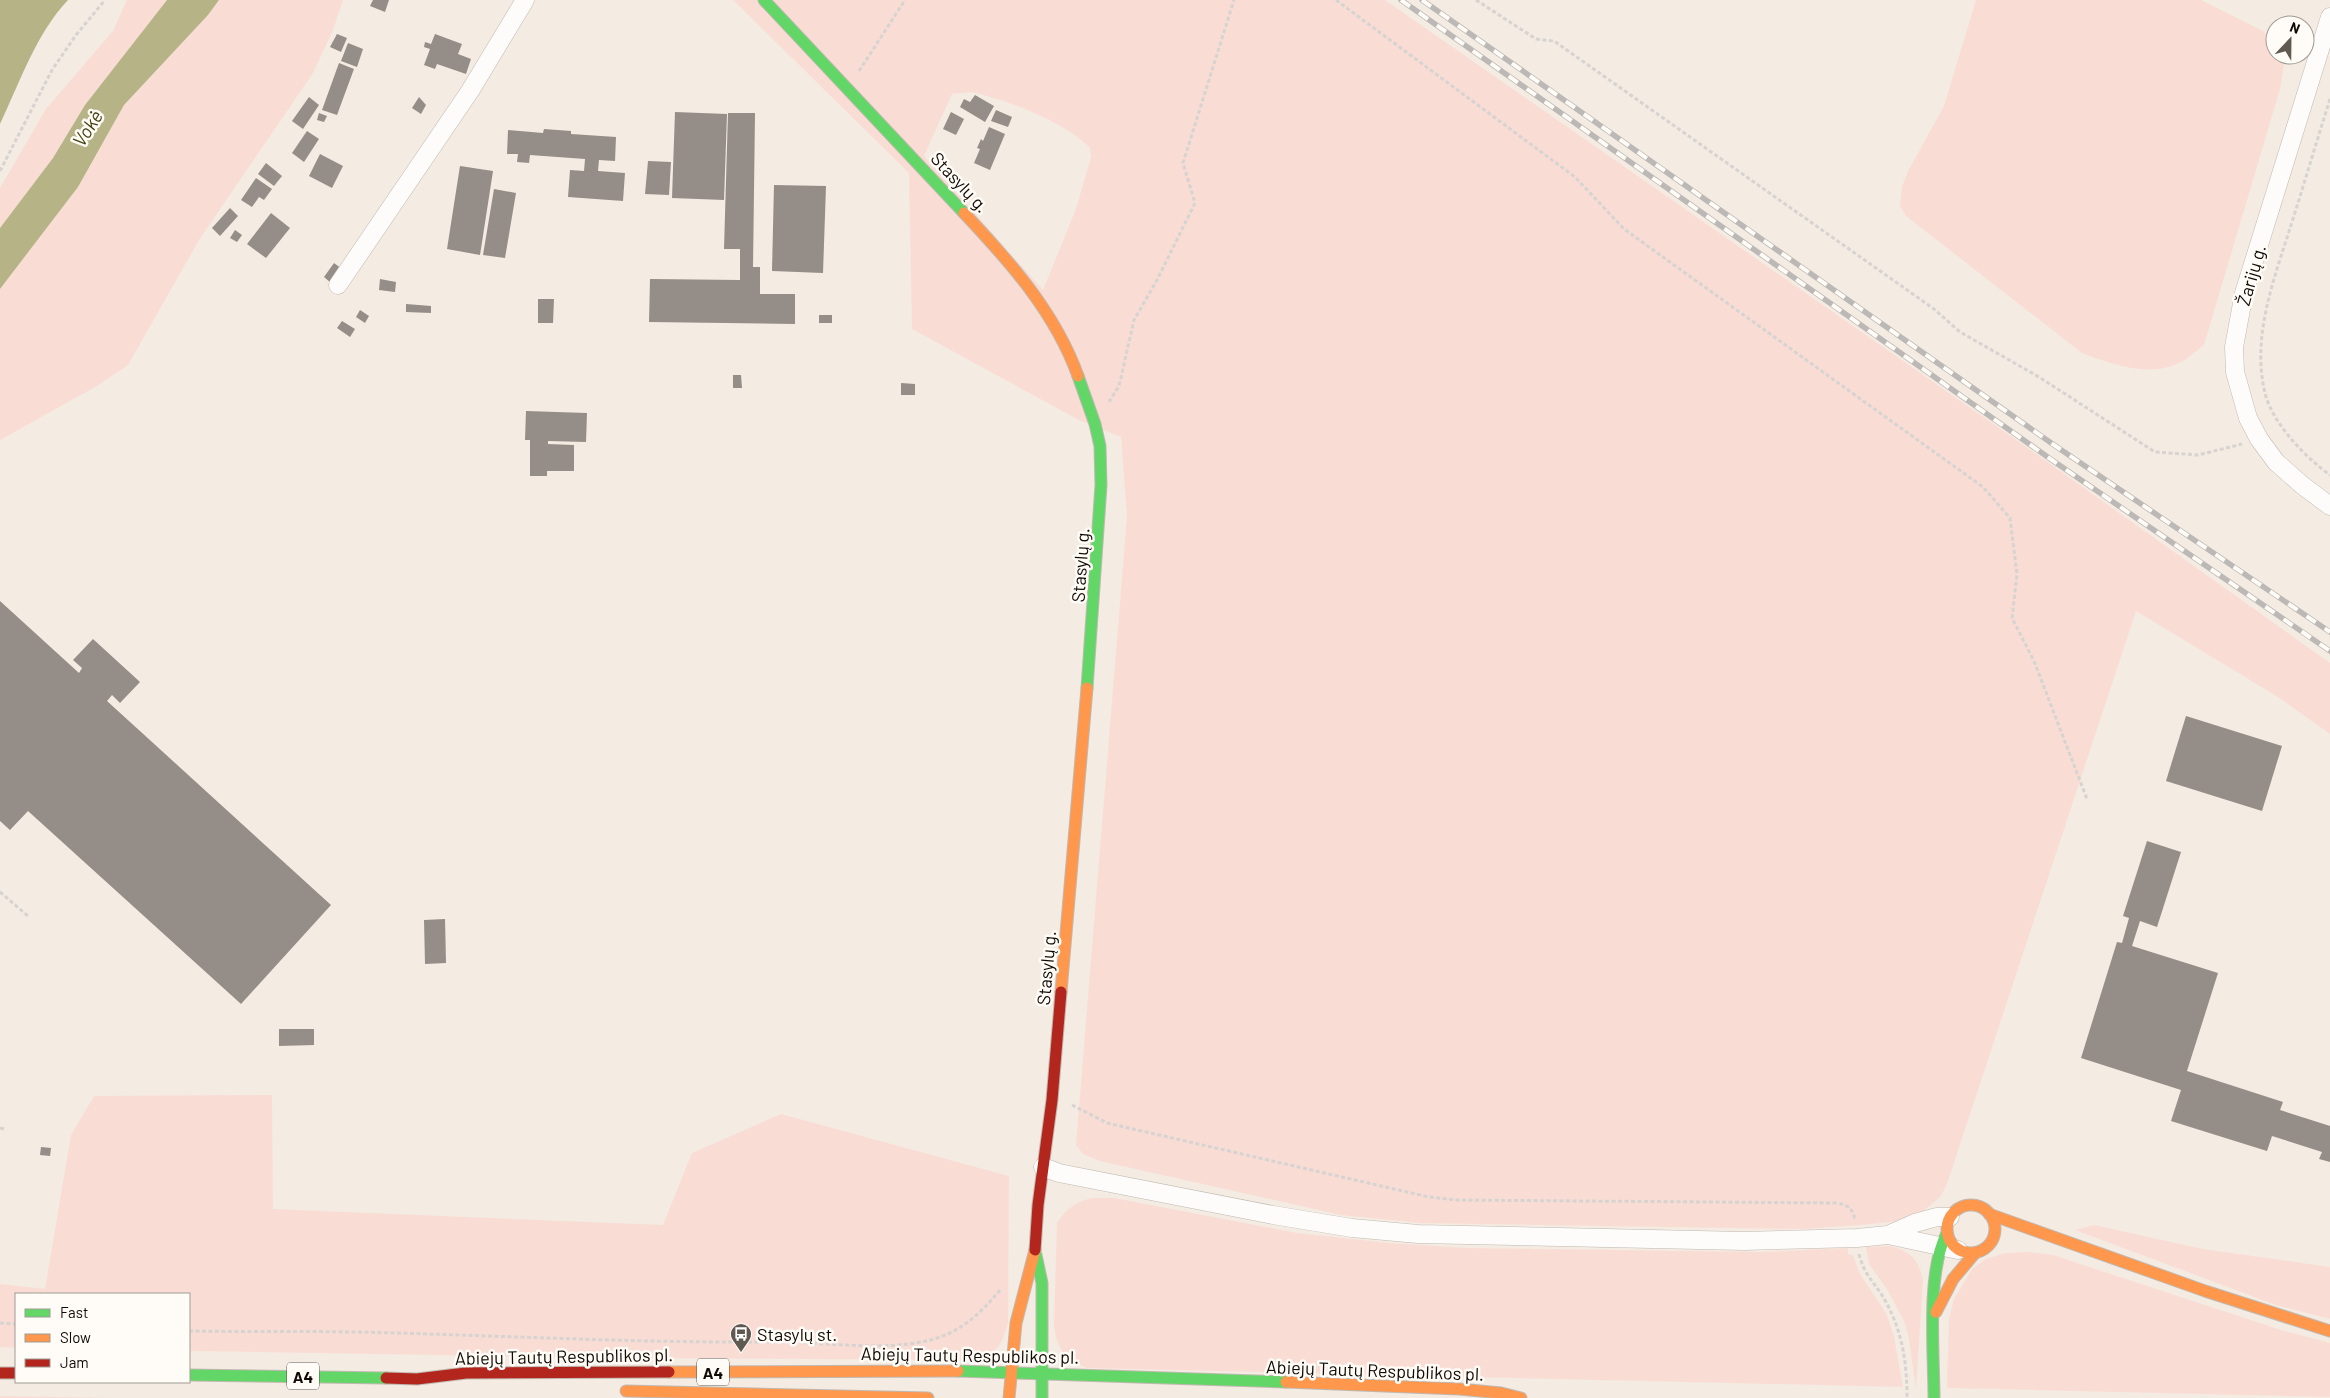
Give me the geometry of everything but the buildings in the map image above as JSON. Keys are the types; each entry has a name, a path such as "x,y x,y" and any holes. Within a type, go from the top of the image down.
{"main road":[{"name":"Stasylų g.","path":"764,0 1008,260 1043,306 1070,354 1096,424 1100,446 1100,524 1052,1100 1035,1250"},
{"path":"1934,1398 1936,1312 1934,1279 1946,1232 1958,1209 1965,1206 1979,1207 1989,1214 2020,1223 2079,1246 2273,1314 2330,1331"},
{"path":"1936,1312 1966,1252 1989,1245 1994,1238 1995,1229 1989,1214"},
{"path":"1009,1398 1013,1335 1025,1281 1035,1250"},
{"path":"1035,1250 1042,1283 1042,1398"},
{"name":"Abiejų Tautų Respublikos pl.","path":"418,1379 466,1373 880,1370 1010,1372 1459,1389 1502,1393 1521,1398"},
{"path":"0,1372 15,1373"},
{"name":"Abiejų Tautų Respublikos pl.","path":"190,1375 418,1379 465,1386"},
{"name":"Abiejų Tautų Respublikos pl.","path":"614,1390 928,1398"}],"street":[{"path":"338,285 470,91 525,0"},
{"name":"Žarijų g.","path":"2330,18 2244,292 2234,348 2235,372 2248,418 2259,439 2276,462 2330,506"},
{"path":"1043,1167 1059,1173 1272,1215 1352,1228 1418,1234 1735,1240 1857,1238 1946,1232"},
{"path":"1888,1235 1930,1219 1966,1252"}],"path":[{"path":"0,170 52,70 76,35 105,0"},
{"path":"849,89 905,0"},
{"path":"1096,424 1119,386 1134,320 1157,280 1195,203 1183,163 1234,0"},
{"path":"1336,0 1576,177 1624,229 1983,487 2010,518 2017,574 2012,618 2034,661 2087,799"},
{"path":"1476,0 1536,39 1554,41 1934,309 1960,332 2040,377 2154,452 2198,455 2259,439"},
{"path":"2330,99 2267,302 2260,350 2265,394 2279,422 2311,461 2330,475"},
{"path":"0,892 28,916"},
{"path":"1052,1100 1073,1105 1107,1122 1429,1197 1455,1200 1837,1203 1847,1205 1853,1212 1865,1273 1887,1304 1901,1336 1907,1371 1907,1398"},
{"path":"190,1330 292,1333 354,1332 666,1342 782,1341 898,1344 935,1339 961,1327 980,1313 1004,1286 1012,1281 1025,1281"},
{"path":"0,1323 15,1324"}],"shaded area":[{"path":"127,0 167,0 85,105 53,158 0,228 0,188 46,109 113,31"},
{"path":"219,0 343,0 333,30 313,73 199,240 128,365 97,386 0,440 0,289 78,187 124,105 208,15"},
{"path":"733,0 1385,0 2025,446 2330,663 2330,734 2278,697 2136,611 1947,1184 1941,1196 1920,1214 1900,1221 1801,1229 1421,1223 1341,1215 1100,1161 1083,1154 1076,1145 1127,516 1121,437 1079,420 912,329 909,173","holes":["972,92 1002,100 1035,113 1066,129 1090,148 1091,157 1076,209 1043,290 924,156 952,94"]},
{"path":"1976,0 2201,0 2263,31 2265,33 2265,65 2284,65 2280,89 2204,345 2186,359 2161,369 2121,366 2082,353 1906,216 1900,206 1902,187 1908,171 1944,106"},
{"path":"272,1095 273,1209 663,1225 692,1153 781,1114 1009,1176 1008,1323 1006,1331 998,1347 990,1354 976,1360 611,1358 190,1351 190,1293 15,1293 15,1348 0,1347 0,1284 45,1289 71,1135 94,1096"},
{"path":"1093,1198 1114,1198 1297,1233 1389,1243 1469,1248 1760,1252 1848,1248 1848,1254 1853,1255 1860,1274 1886,1313 1894,1336 1903,1387 1087,1368 1073,1361 1063,1352 1055,1334 1057,1223 1072,1206"},
{"path":"2094,1225 2203,1249 2330,1267 2330,1319 2276,1305 2075,1230"},
{"path":"1890,1246 1909,1254 1913,1258 1919,1267 1923,1281 1916,1388 1908,1334 1904,1321 1887,1289 1869,1264 1866,1247"},
{"path":"2028,1252 2053,1255 2278,1329 2330,1343 2330,1397 1947,1388 1949,1319 1954,1299 1972,1269 1986,1259 2005,1253"},
{"path":"0,1396 115,1398 0,1398"}],"water":[{"path":"0,0 68,0 57,13 38,43 0,124"},
{"name":"Vokė","path":"167,0 219,0 208,15 124,105 78,187 0,289 0,228 53,158 85,105"}],"railway":[{"path":"1401,0 2049,458 2330,651"},
{"path":"1422,0 2054,445 2330,632"}],"traffic: fast":[{"path":"764,0 964,213"},
{"path":"1078,376 1095,424 1100,446 1101,485 1087,688"},
{"path":"1934,1398 1934,1290 1940,1249 1947,1233"},
{"path":"1036,1255 1042,1283 1042,1398"},
{"path":"958,1371 1286,1382"},
{"path":"190,1375 386,1378"}],"traffic: slow":[{"path":"964,213 1014,269 1044,309 1057,330 1078,376"},
{"path":"1061,992 1087,688"},
{"path":"1971,1205 1980,1207 1988,1212 1993,1220 1995,1229 1993,1238 1988,1246 1980,1251 1971,1253 1962,1251 1954,1246 1949,1238 1947,1229 1949,1220 1954,1212 1962,1207 1971,1205"},
{"path":"1989,1214 2205,1291 2330,1331"},
{"path":"1009,1398 1016,1323 1035,1250"},
{"path":"1936,1312 1953,1279 1975,1253"},
{"path":"669,1372 958,1371"},
{"path":"1286,1382 1459,1389 1501,1393 1521,1398"},
{"path":"626,1391 928,1398"}],"traffic: jam":[{"path":"1035,1250 1038,1205 1052,1100 1061,992"},
{"path":"386,1378 417,1379 466,1373 669,1372"},
{"path":"0,1373 15,1373"}],"place":[{"name":"Stasylų st.","path":"741,1353"}]}
